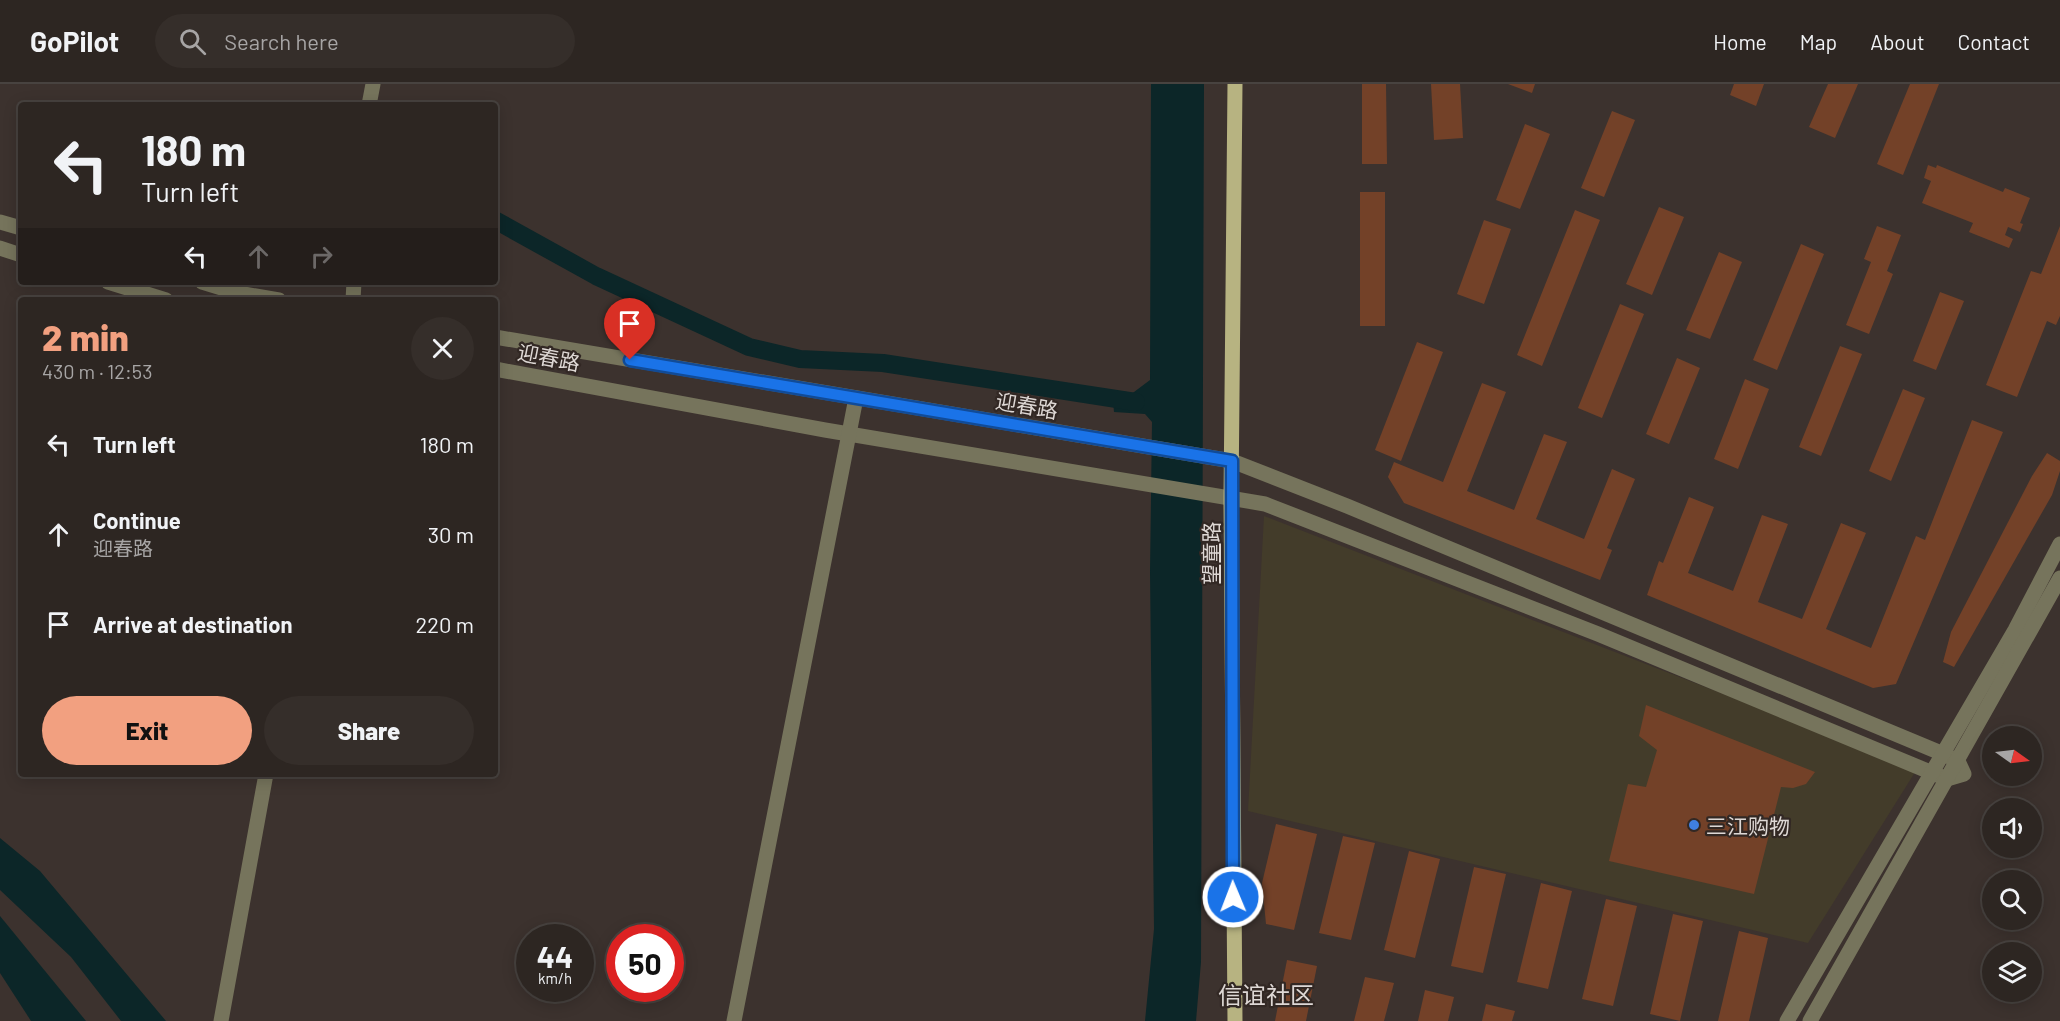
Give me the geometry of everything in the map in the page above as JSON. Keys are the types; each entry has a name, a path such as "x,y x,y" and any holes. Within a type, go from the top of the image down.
{"main road":[{"name":"望童路","path":"1235,84 1231,499 1235,1021"}],"street":[{"path":"370,102 373,84"},
{"path":"0,222 18,227"},
{"path":"0,248 18,254"},
{"path":"118,285 156,297"},
{"path":"212,285 261,297"},
{"name":"迎春路","path":"498,337 1232,461 1347,506 1958,761"},
{"name":"迎春路","path":"498,370 848,434 1264,504 1598,633 1947,779"},
{"path":"734,1021 856,398"},
{"path":"1787,1021 1941,753 2015,630 2060,544"},
{"path":"1810,1021 2060,578"},
{"path":"221,1021 265,777"}],"shaded area":[{"path":"1264,516 1917,769 1808,943 1248,811"}],"water":[{"path":"1151,84 1204,84 1201,962 1196,1021 1145,1021 1154,929 1150,572 1152,422 1145,414 1114,412 1112,392 1130,395 1150,380"},
{"path":"0,838 40,871 166,1021 121,1021 71,957 0,890"},
{"path":"0,916 86,1021 31,1021 0,973"}],"building":[{"path":"1362,84 1386,84 1387,164 1362,164"},
{"path":"1431,84 1460,84 1463,138 1434,140"},
{"path":"1508,84 1535,84 1532,93"},
{"path":"1734,84 1764,84 1756,106 1730,95"},
{"path":"1828,84 1858,84 1835,138 1809,127"},
{"path":"1910,84 1939,84 1903,175 1877,164"},
{"path":"1612,111 1635,120 1604,197 1581,188"},
{"path":"1525,124 1550,134 1520,209 1496,200"},
{"path":"1928,165 1936,168 1937,165 2003,192 2005,188 2030,198 2020,223 2023,224 2020,232 2008,227 2005,235 2013,239 2009,248 1969,232 1973,223 1922,203 1931,181 1924,178"},
{"path":"1360,192 1385,192 1385,326 1360,326"},
{"path":"1659,207 1684,217 1652,295 1626,284"},
{"path":"1575,210 1600,220 1542,366 1517,355"},
{"path":"1484,220 1511,229 1484,304 1457,294"},
{"path":"1877,226 1901,235 1887,271 1893,274 1869,334 1846,325 1871,262 1864,259"},
{"path":"2060,226 2060,316 2056,325 2047,321 2017,397 1986,385 2031,271 2041,274"},
{"path":"1801,244 1824,254 1777,370 1753,360"},
{"path":"1719,252 1742,262 1710,339 1686,330"},
{"path":"1940,292 1964,301 1936,370 1913,361"},
{"path":"1620,304 1644,314 1602,418 1578,408"},
{"path":"1417,342 1443,352 1401,461 1375,450"},
{"path":"1840,346 1862,354 1821,456 1799,447"},
{"path":"1677,358 1700,368 1669,444 1646,434"},
{"path":"1745,379 1769,389 1738,469 1714,459"},
{"path":"1482,383 1506,392 1467,491 1514,510 1544,434 1567,442 1536,519 1584,539 1612,469 1635,479 1607,548 1612,550 1600,580 1404,503 1388,477 1394,462 1443,482"},
{"path":"1903,389 1925,398 1891,481 1869,471"},
{"path":"1972,420 2003,432 1896,684 1873,688 1647,595 1659,561 1663,563 1689,497 1714,507 1688,573 1733,591 1762,515 1788,524 1758,602 1802,619 1841,523 1866,533 1826,629 1871,648 1916,536 1925,540"},
{"path":"2047,453 2060,461 2060,471 2052,495 1954,667 1943,662 1951,632 2032,476"},
{"name":"三江购物","path":"1646,705 1815,772 1806,784 1793,788 1781,787 1754,894 1609,861 1628,784 1646,787 1657,750 1639,736"},
{"path":"1276,824 1317,834 1294,930 1266,924 1262,883"},
{"path":"1343,836 1375,843 1351,940 1319,933"},
{"path":"1409,851 1440,859 1415,958 1384,950"},
{"path":"1474,867 1506,874 1483,973 1451,966"},
{"path":"1541,883 1572,891 1548,989 1517,982"},
{"path":"1606,899 1637,906 1613,1006 1582,999"},
{"path":"1673,914 1703,921 1680,1021 1650,1014"},
{"path":"1739,931 1768,938 1749,1021 1718,1021"},
{"path":"1287,960 1317,966 1306,1021 1275,1021"},
{"path":"1365,977 1394,983 1384,1021 1354,1021"},
{"path":"1425,990 1454,997 1448,1021 1418,1021"},
{"path":"1486,1004 1515,1011 1512,1021 1482,1021"}],"waterway":[{"path":"498,222 596,276 749,347 800,359 883,363 1136,402"}],"place":[{"name":"三江购物","path":"1694,825"}],"district":[{"name":"信谊社区","path":"1266,994"}],"route":[{"path":"630,360 1232,461 1231,829 1233,897"}]}
